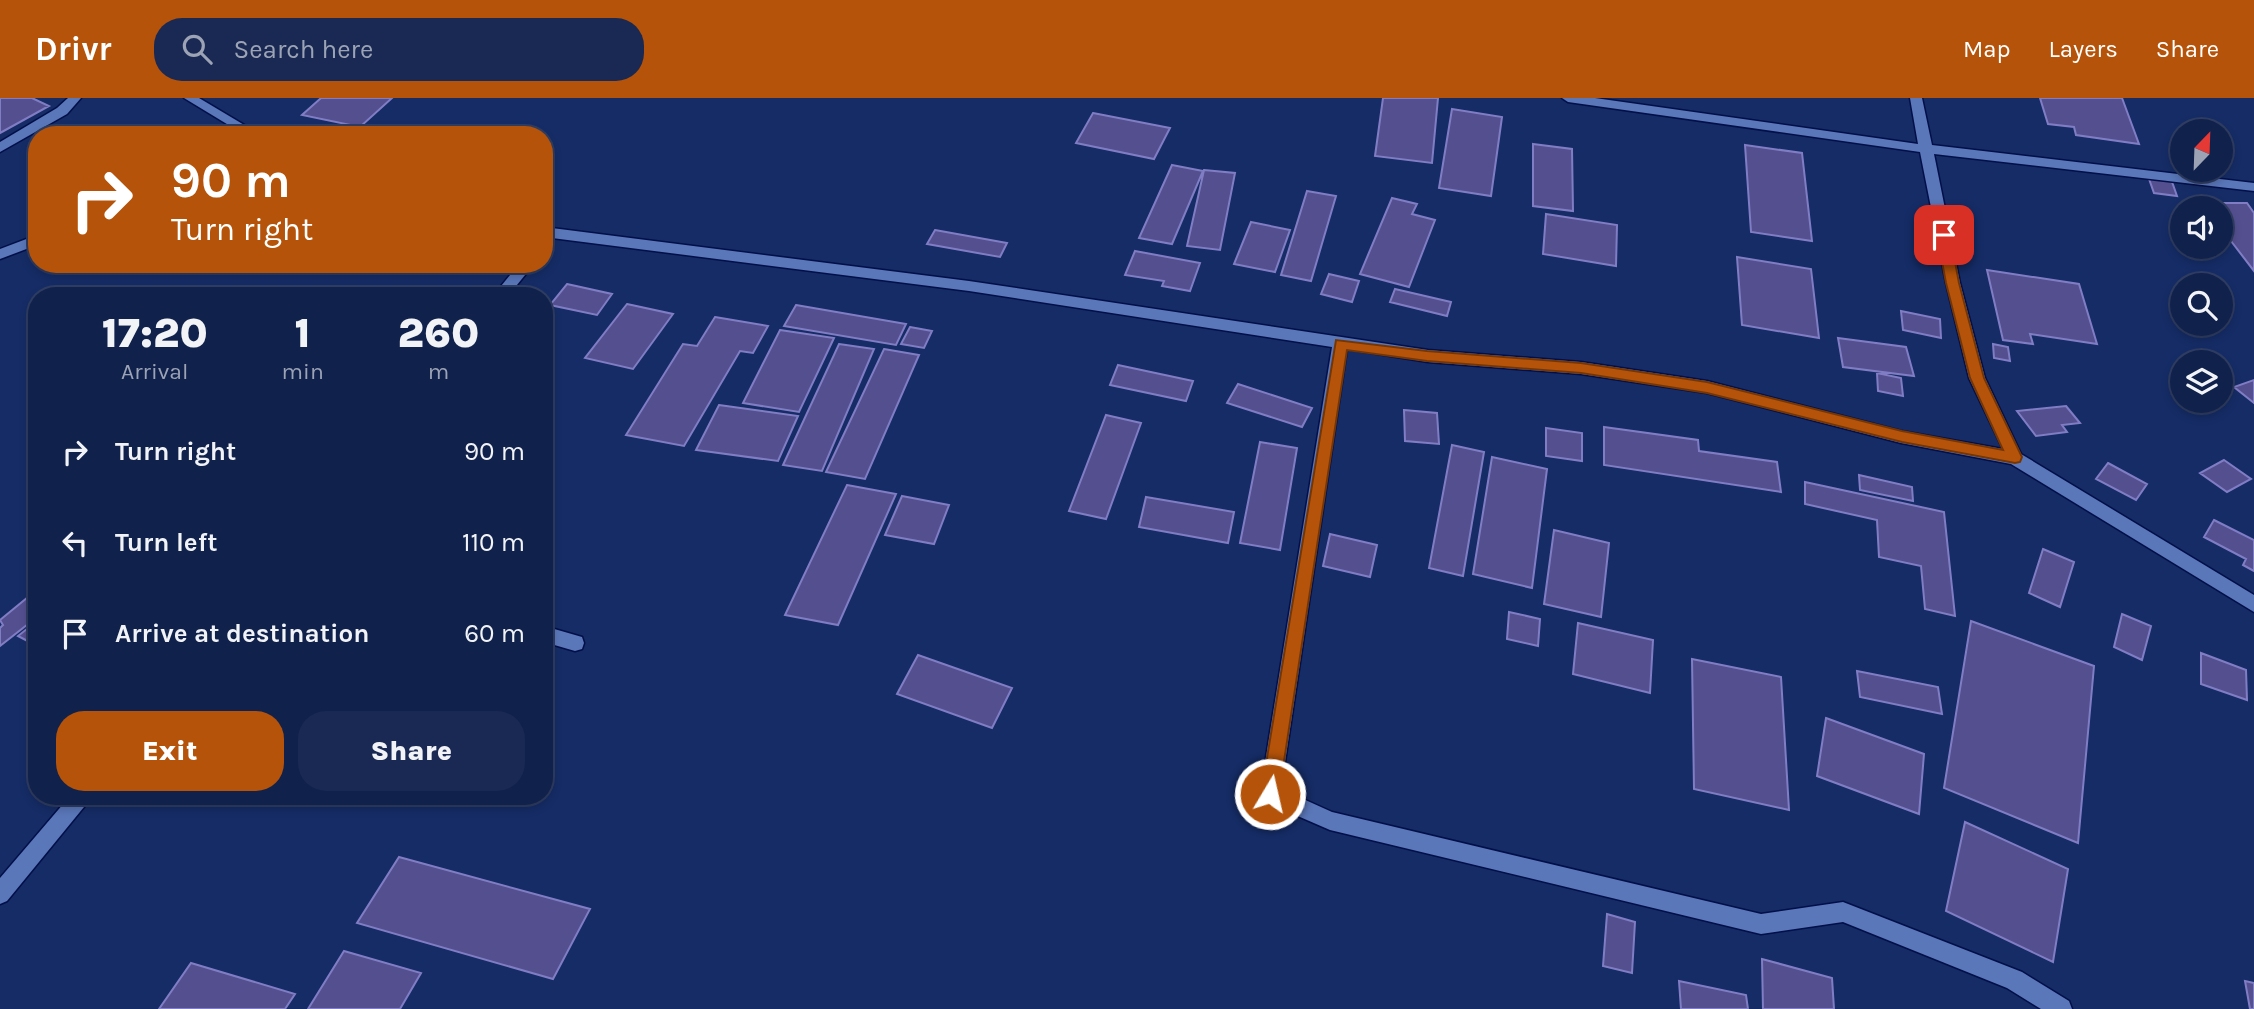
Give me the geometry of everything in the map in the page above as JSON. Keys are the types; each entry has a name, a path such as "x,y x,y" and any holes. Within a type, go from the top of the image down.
{"street":[{"path":"37,126 62,111 75,98"},
{"path":"190,98 239,126"},
{"path":"1567,98 1928,149 2254,187"},
{"path":"1916,98 1953,283 1977,378 2015,457"},
{"path":"0,148 28,131"},
{"path":"553,238 969,286 1427,356 1581,368 1707,387 1902,437 2015,457 2254,604"},
{"path":"0,254 28,243"},
{"path":"508,287 519,273"},
{"path":"1340,344 1270,794 1330,821 1761,923 1843,912 2014,980 2061,1009"},
{"path":"553,637 575,643"},
{"path":"0,894 75,805"}],"building":[{"path":"0,98 32,98 49,106 0,133"},
{"path":"321,98 392,98 361,126 302,115"},
{"path":"1383,98 1438,98 1432,163 1375,156"},
{"path":"2040,98 2122,98 2139,144 2076,135 2074,127 2048,124"},
{"path":"1452,109 1502,117 1491,196 1439,188"},
{"path":"1093,113 1170,128 1154,159 1076,143"},
{"path":"1533,144 1572,149 1573,211 1533,206"},
{"path":"1745,145 1802,153 1812,241 1751,232"},
{"path":"1172,165 1203,171 1172,244 1139,238"},
{"path":"1204,170 1235,173 1220,250 1187,246"},
{"path":"2148,176 2170,179 2177,196 2154,193"},
{"path":"1307,191 1336,196 1311,281 1281,275"},
{"path":"1392,198 1417,204 1412,214 1435,220 1409,287 1360,274"},
{"path":"2233,203 2247,203 2254,213 2254,271 2233,244"},
{"path":"1546,214 1617,225 1616,266 1543,254"},
{"path":"1251,222 1290,230 1275,272 1234,264"},
{"path":"935,230 1007,243 1000,257 927,244"},
{"path":"1135,251 1200,263 1190,291 1162,286 1164,281 1125,275"},
{"path":"1737,257 1811,269 1819,338 1742,325"},
{"path":"1987,270 2079,284 2097,344 2030,334 2033,344 2003,340"},
{"path":"1329,274 1359,281 1352,302 1321,294"},
{"path":"567,284 612,294 597,315 553,306 553,301"},
{"path":"1395,289 1451,302 1447,316 1390,302"},
{"path":"627,304 673,314 633,369 585,358"},
{"path":"796,305 906,324 896,345 784,326"},
{"path":"1901,311 1940,319 1941,338 1903,330"},
{"path":"715,317 768,326 753,353 740,351 684,446 626,435 683,344 697,346"},
{"path":"910,327 932,331 924,348 901,344"},
{"path":"780,330 834,338 799,412 743,403"},
{"path":"1838,338 1906,347 1914,376 1843,367"},
{"path":"839,344 874,349 822,471 783,465"},
{"path":"1993,344 2008,347 2010,361 1994,358"},
{"path":"884,349 919,355 865,479 826,472"},
{"path":"1118,365 1193,381 1186,401 1110,385"},
{"path":"1877,373 1901,378 1903,396 1878,391"},
{"path":"2254,380 2254,403 2234,387"},
{"path":"1238,384 1312,408 1302,427 1227,403"},
{"path":"719,405 798,416 778,461 696,450"},
{"path":"2066,406 2080,423 2062,425 2067,432 2036,436 2017,411"},
{"path":"1404,410 1437,413 1439,444 1405,441"},
{"path":"1106,415 1141,423 1106,519 1069,511"},
{"path":"1604,427 1698,440 1699,451 1777,462 1781,492 1604,465"},
{"path":"1546,428 1582,433 1582,461 1546,456"},
{"path":"1260,442 1297,448 1280,550 1240,543"},
{"path":"1452,445 1484,452 1463,576 1429,568"},
{"path":"1492,457 1547,469 1532,588 1473,574"},
{"path":"2224,460 2251,479 2227,492 2200,473"},
{"path":"2108,463 2147,484 2136,500 2096,479"},
{"path":"1859,475 1912,487 1913,501 1860,490"},
{"path":"1805,482 1944,512 1955,616 1925,609 1921,566 1879,557 1877,520 1805,504"},
{"path":"847,485 896,494 838,625 785,615"},
{"path":"902,496 949,505 934,544 885,535"},
{"path":"1146,497 1234,512 1228,543 1139,527"},
{"path":"2214,520 2254,540 2254,571 2243,565 2246,559 2204,537"},
{"path":"1554,530 1609,543 1601,617 1544,604"},
{"path":"1330,534 1377,545 1370,577 1323,566"},
{"path":"2043,549 2074,562 2060,607 2029,593"},
{"path":"28,597 28,624 0,646 0,628 3,625 0,620"},
{"path":"1509,612 1540,619 1538,646 1507,639"},
{"path":"2122,614 2151,626 2142,660 2114,647"},
{"path":"1971,621 2094,666 2078,843 1944,788"},
{"path":"1578,623 1653,640 1650,693 1573,674"},
{"path":"28,628 28,641 18,636"},
{"path":"2201,653 2246,670 2247,700 2201,684"},
{"path":"918,655 1012,688 992,728 897,694"},
{"path":"1692,659 1781,677 1789,810 1694,789"},
{"path":"1857,671 1938,687 1942,714 1860,697"},
{"path":"1826,718 1924,754 1919,814 1817,776"},
{"path":"1965,822 2068,869 2053,962 1946,911"},
{"path":"399,857 590,909 553,979 357,923"},
{"path":"1607,914 1635,922 1632,973 1603,966"},
{"path":"344,951 421,973 400,1009 308,1009"},
{"path":"1762,959 1832,978 1834,1009 1763,1009"},
{"path":"191,963 295,994 285,1009 159,1009"},
{"path":"1679,981 1746,995 1748,1009 1681,1009"},
{"path":"2245,981 2254,983 2254,1009 2250,1009"}],"route":[{"path":"1270,794 1340,344 1427,356 1581,368 1707,387 1902,437 2015,457 1977,378 1944,235"}]}
